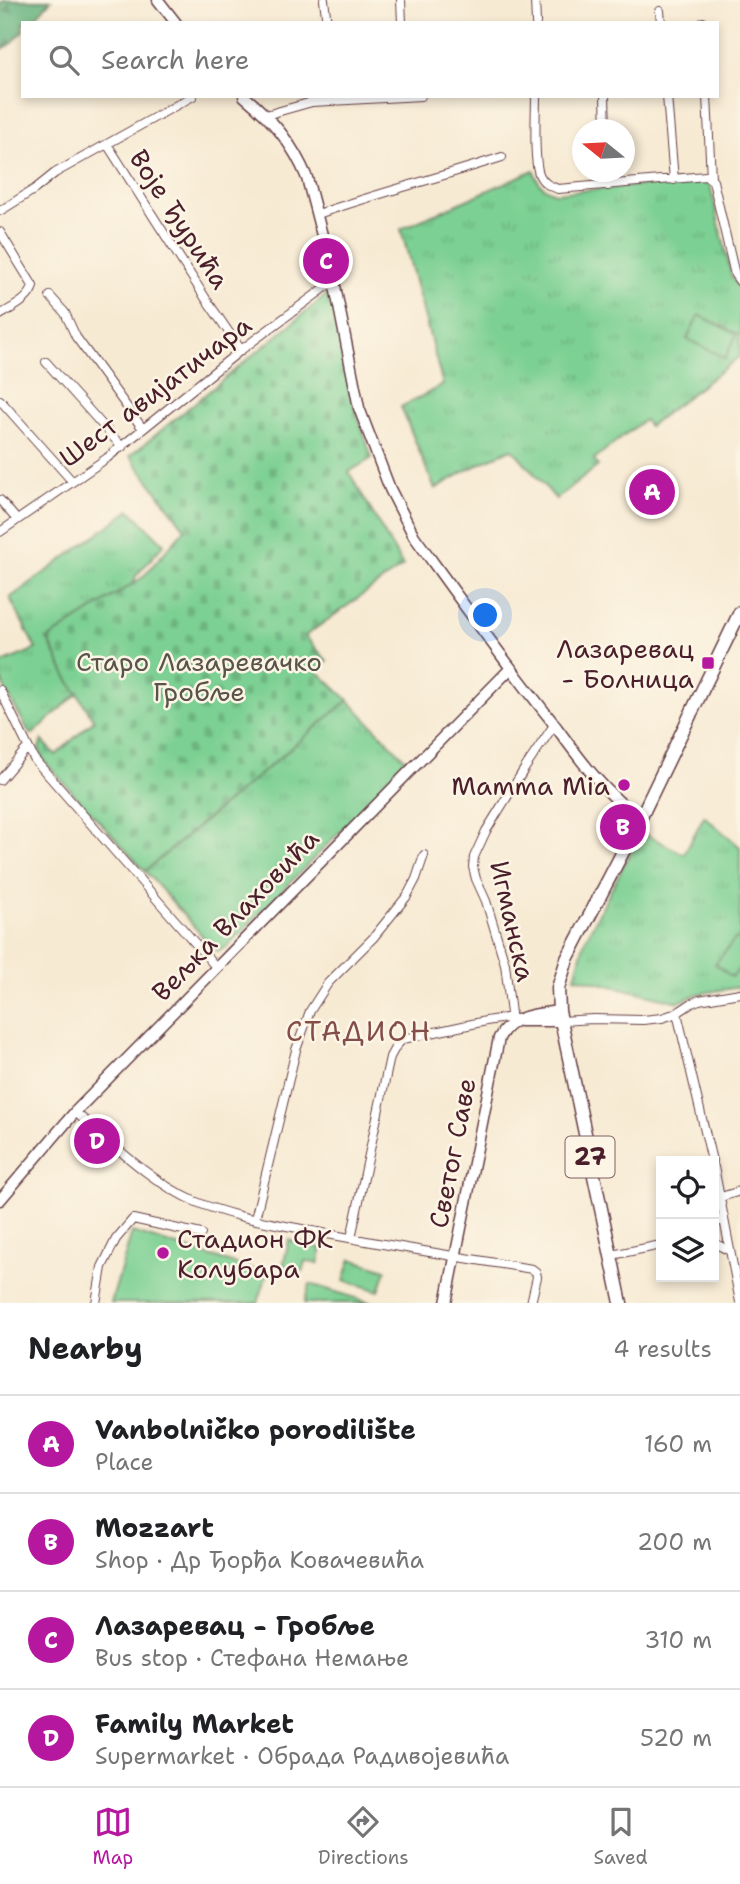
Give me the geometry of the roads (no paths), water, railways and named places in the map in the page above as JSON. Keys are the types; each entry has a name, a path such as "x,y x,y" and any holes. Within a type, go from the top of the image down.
{"main road":[{"name":"27","path":"621,1303 560,1016 558,988 563,968 577,937 640,819 740,612"}],"street":[{"path":"158,0 174,21"},
{"path":"324,0 327,21"},
{"path":"401,0 402,21"},
{"path":"536,0 536,21"},
{"path":"660,11 660,21"},
{"path":"0,211 55,173 189,98"},
{"path":"246,98 267,115 301,163 334,281 359,408 390,489 414,536 510,669 602,786 618,803 640,819"},
{"path":"267,115 312,102 385,98"},
{"path":"536,98 537,166 540,178 547,185 558,189 706,176 710,178"},
{"path":"605,98 606,119"},
{"path":"667,98 674,180"},
{"path":"707,98 710,178 713,181 735,275 740,282"},
{"name":"Воје Ђурића","path":"107,144 241,350"},
{"path":"317,214 502,158"},
{"path":"608,182 608,186"},
{"path":"0,232 33,286 33,291 28,296 0,315"},
{"name":"Шест авијатичара","path":"0,532 122,447 241,350 334,281"},
{"path":"50,296 65,313 76,337 143,429"},
{"path":"46,362 122,447"},
{"path":"0,400 72,481"},
{"path":"0,500 17,520"},
{"name":"Вељка Влаховића","path":"0,1200 75,1112 510,669"},
{"path":"0,690 34,759 216,967"},
{"name":"Игманска","path":"514,1020 505,964 486,901 476,879 474,857 486,831 554,725"},
{"path":"0,780 28,747"},
{"path":"254,1219 296,1050 310,1011 328,983 373,939 407,896 424,855"},
{"path":"351,1238 382,1086 390,1057 403,1039 486,1021 560,1016 652,1020 677,1013 699,1000 740,993"},
{"path":"677,1013 711,1156"},
{"name":"Светог Саве","path":"446,1303 496,1048 503,1030 514,1020"},
{"path":"75,1112 150,1175 194,1202 254,1219 532,1269 537,1278 531,1303"},
{"path":"719,1188 740,1298"},
{"path":"721,1197 740,1191"},
{"path":"719,1221 724,1216"},
{"path":"96,1303 102,1267 116,1239 133,1219 201,1234"},
{"path":"611,1255 656,1246"},
{"path":"719,1246 730,1251"}],"place":[{"name":"Лазаревац - Гробље","path":"326,261"},
{"name":"Vanbolničko porodilište","path":"652,492"},
{"name":"Лазаревац - Болница","path":"708,663"},
{"name":"Mamma Mia","path":"624,785"},
{"name":"Mozzart","path":"623,827"},
{"name":"Family Market","path":"97,1141"},
{"name":"Стадион ФК Колубара","path":"163,1253"}],"district":[{"name":"СТАДИОН","path":"359,1031"}],"park label":[{"name":"Старо Лазаревачко Гробље","path":"199,676"}]}
